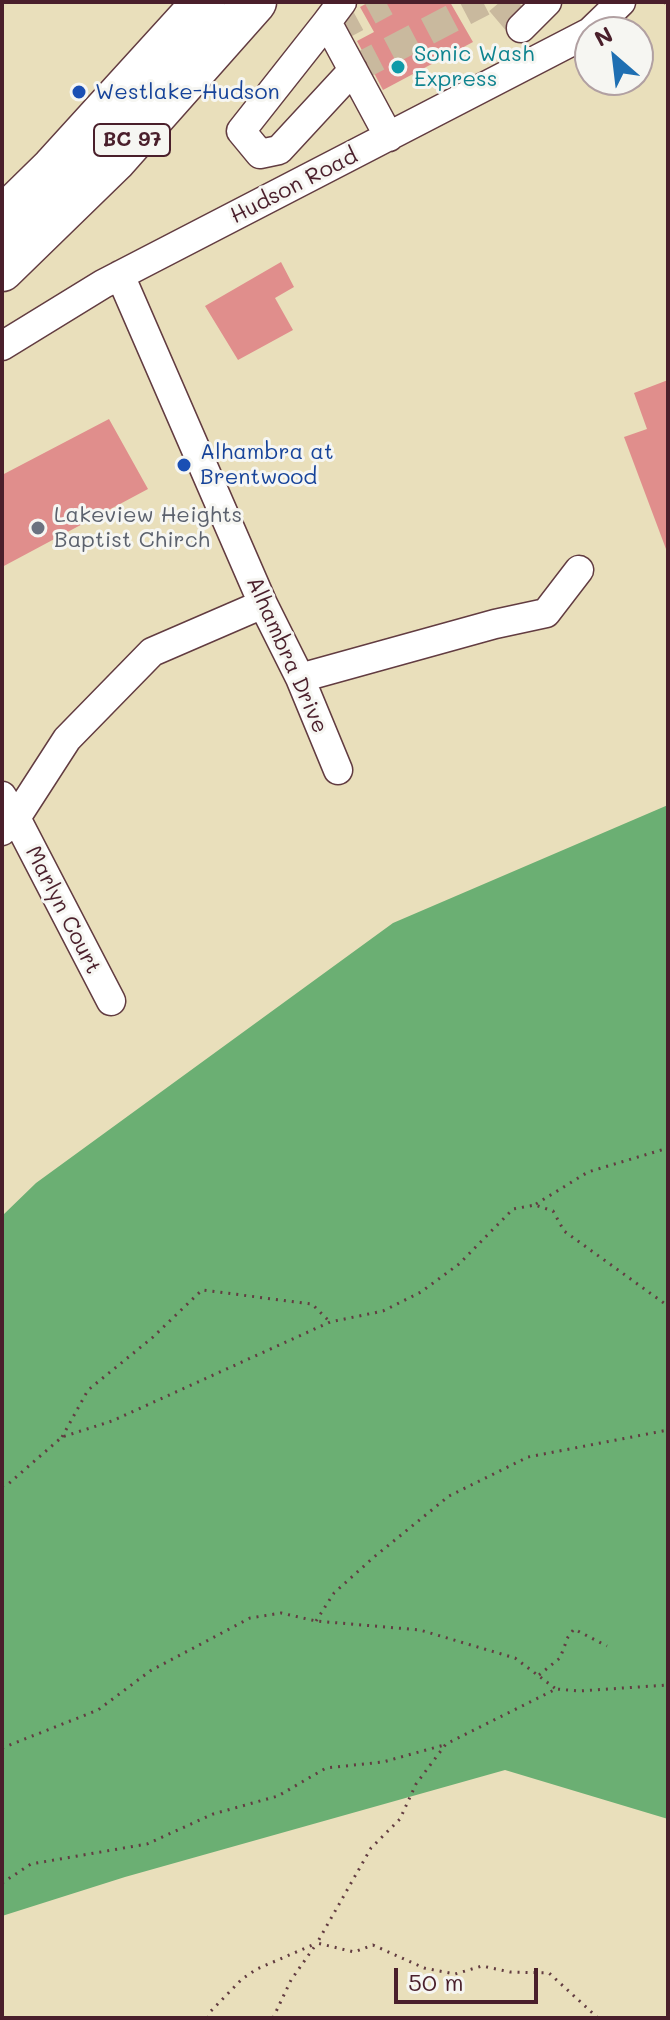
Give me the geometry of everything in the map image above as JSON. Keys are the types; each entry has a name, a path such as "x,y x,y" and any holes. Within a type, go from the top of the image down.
{"highway":[{"name":"BC 97","path":"2,218 53,168 204,2"},
{"name":"BC 97","path":"2,270 114,161 255,2"}],"street":[{"path":"521,28 547,2"},
{"name":"Hudson Road","path":"607,16 621,2"},
{"path":"335,12 241,131 260,154 279,150 353,70"},
{"path":"335,12 353,70 389,137"},
{"name":"Hudson Road","path":"2,346 120,275 574,40"},
{"name":"Alhambra Drive","path":"120,275 338,770"},
{"path":"300,678 546,613 579,570"},
{"path":"7,815 67,739 152,652 263,604"},
{"name":"Marlyn Court","path":"7,815 111,1001"}],"path":[{"path":"665,2 668,9"},
{"path":"62,1437 112,1421 330,1322 383,1311 421,1292 459,1264 513,1209 535,1205 588,1172 668,1148"},
{"path":"535,1205 553,1211 564,1231 668,1306"},
{"path":"2,1486 62,1437 88,1390 152,1338 202,1290 312,1304 330,1322"},
{"path":"316,1621 334,1593 449,1496 528,1457 668,1430"},
{"path":"2,1748 98,1710 150,1671 250,1618 281,1613 316,1621 420,1630 515,1658 556,1689"},
{"path":"539,1675 560,1658 574,1629 607,1646"},
{"path":"2,1883 31,1864 147,1844 213,1814 278,1796 326,1768 383,1762 446,1744 556,1689 579,1691 668,1685"},
{"path":"273,2018 291,1980 317,1943 371,1848 400,1819 416,1784 446,1744"},
{"path":"208,2018 209,2013 242,1979 257,1969 317,1943 354,1952 373,1945 424,1968 455,1974 482,1966 510,1972 549,1973 598,2018"}],"green space":[{"path":"668,805 668,1819 505,1770 125,1877 2,1916 2,1216 36,1183 393,923"}],"building":[{"name":"Sonic Wash Express","path":"369,2 450,2 473,42 383,90 357,41 374,32 360,7"},
{"path":"281,262 294,287 275,298 293,330 238,360 205,306"},
{"path":"668,380 666,549 624,437 647,429 634,393"},
{"name":"Lakeview Heights Baptist Chirch","path":"109,419 148,489 2,567 2,475"}],"tunnel":[{"path":"332,31 386,2"},
{"path":"353,70 483,2"},
{"path":"500,2 517,22"}],"place":[{"name":"Sonic Wash Express","path":"398,67"},
{"name":"Westlake-Hudson","path":"79,92"},
{"name":"Alhambra at Brentwood","path":"184,465"},
{"name":"Lakeview Heights Baptist Chirch","path":"38,528"}]}
